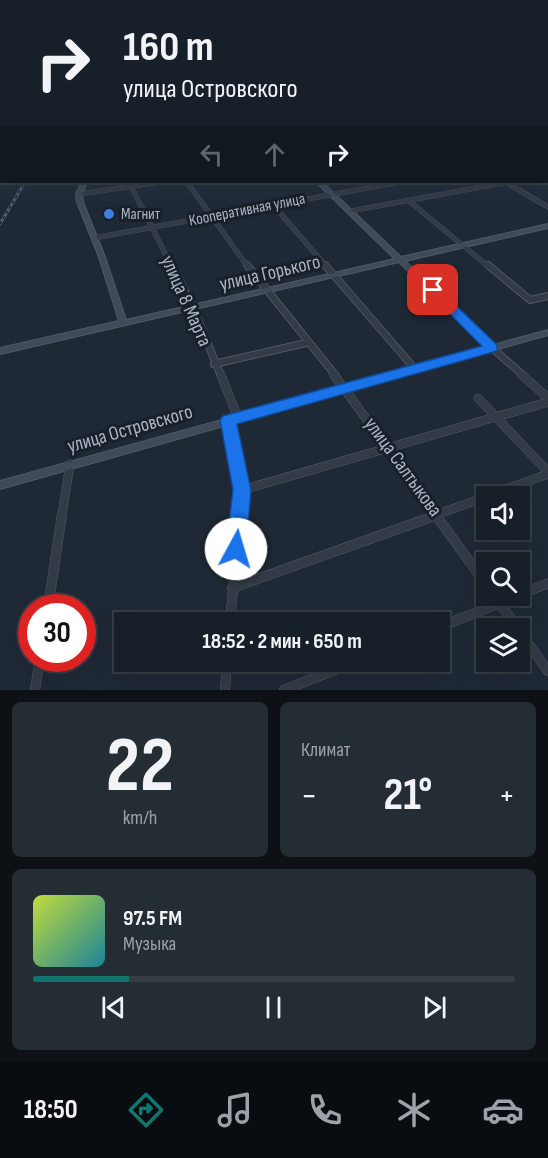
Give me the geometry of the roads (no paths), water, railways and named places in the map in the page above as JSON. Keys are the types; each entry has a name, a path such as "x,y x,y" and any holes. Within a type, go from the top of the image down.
{"street":[{"path":"84,183 79,195 123,323"},
{"path":"79,195 153,183"},
{"name":"улица Салтыкова","path":"188,183 265,291 346,389 476,569"},
{"path":"242,490 548,400 320,183"},
{"name":"Кооперативная улица","path":"94,238 394,183"},
{"path":"351,211 501,183"},
{"path":"508,183 548,207"},
{"name":"улица 8 Марта","path":"131,186 193,307 233,419 242,490 231,612"},
{"path":"409,201 530,300 548,296"},
{"path":"273,205 415,369"},
{"name":"улица Горького","path":"0,351 548,226"},
{"name":"улица Островского","path":"0,485 548,332"},
{"path":"214,364 306,343"},
{"path":"478,398 548,473 515,486"},
{"path":"50,594 70,464"},
{"path":"232,588 476,501"},
{"path":"530,590 548,583"},
{"path":"450,622 483,606"},
{"path":"530,646 548,671"},
{"path":"35,690 38,672"},
{"path":"225,690 226,672"},
{"path":"284,690 330,672"}],"railway":[{"path":"0,224 24,183"}],"place":[{"name":"Магнит","path":"109,214"}]}
